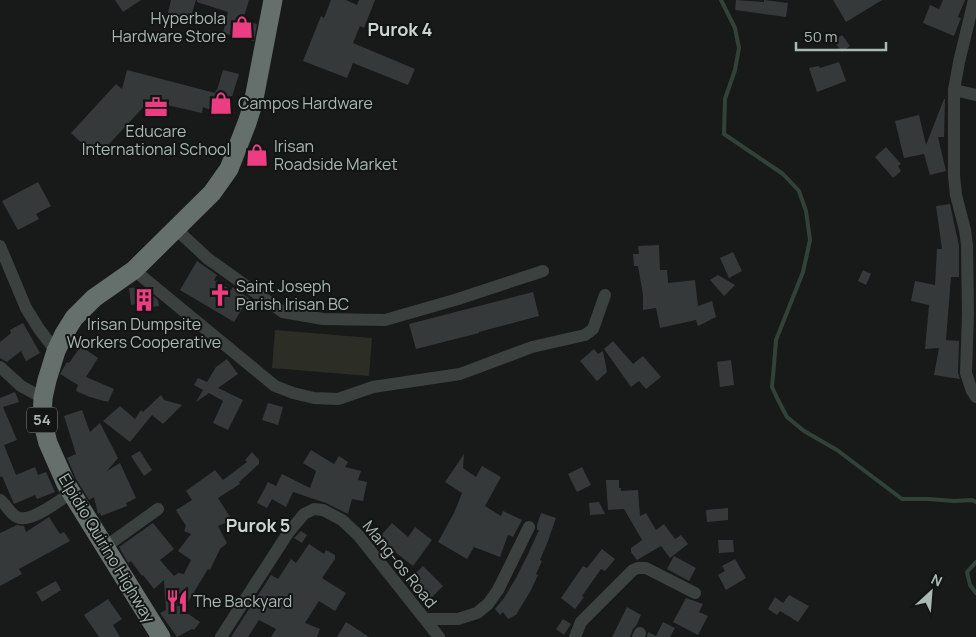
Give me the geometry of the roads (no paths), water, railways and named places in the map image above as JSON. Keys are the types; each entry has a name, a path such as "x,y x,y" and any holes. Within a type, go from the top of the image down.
{"highway":[{"name":"Elpidio Quirino Highway","path":"158,636 71,493 48,444 42,420 43,398 56,352 74,318 94,298 134,270 176,230 212,193 229,168 254,104 273,0"}],"street":[{"path":"974,0 954,90 954,176 956,195 966,230 967,245 968,314 966,373 976,397"},
{"path":"954,90 976,95"},
{"path":"176,230 207,258 283,312 323,319 384,320 458,300 543,271"},
{"path":"0,246 26,308 56,352"},
{"path":"134,270 275,386 314,398 338,399 373,387 460,374 532,347 586,335 594,329 604,295"},
{"path":"0,367 21,386 43,398"},
{"path":"0,500 16,517 22,519 34,516 71,493"},
{"path":"105,547 158,509"},
{"name":"Mang-os Road","path":"221,637 288,533 304,514 314,509 323,510 342,520 358,535 439,637"},
{"path":"425,619 458,620 477,613 488,604 498,590 529,527"},
{"path":"575,637 581,622 633,570 638,568 646,568 694,594"}],"waterway":[{"path":"721,0 735,28 739,48 735,70 725,99 724,134 783,174 799,191 806,211 810,240 803,272 776,340 772,387 778,400 787,417 804,431 837,450 902,499 972,500 976,502"},
{"path":"976,562 967,572 970,585 976,593"}],"place":[{"name":"Hyperbola Hardware Store","path":"242,27"},
{"name":"Campos Hardware","path":"221,103"},
{"name":"Educare International School","path":"156,107"},
{"name":"Irisan Roadside Market","path":"257,155"},
{"name":"Saint Joseph Parish Irisan BC","path":"220,295"},
{"name":"Irisan Dumpsite Workers Cooperative","path":"144,300"},
{"name":"The Backyard","path":"177,601"}],"district":[{"name":"Purok 4","path":"400,30"},
{"name":"Purok 5","path":"258,526"}]}
